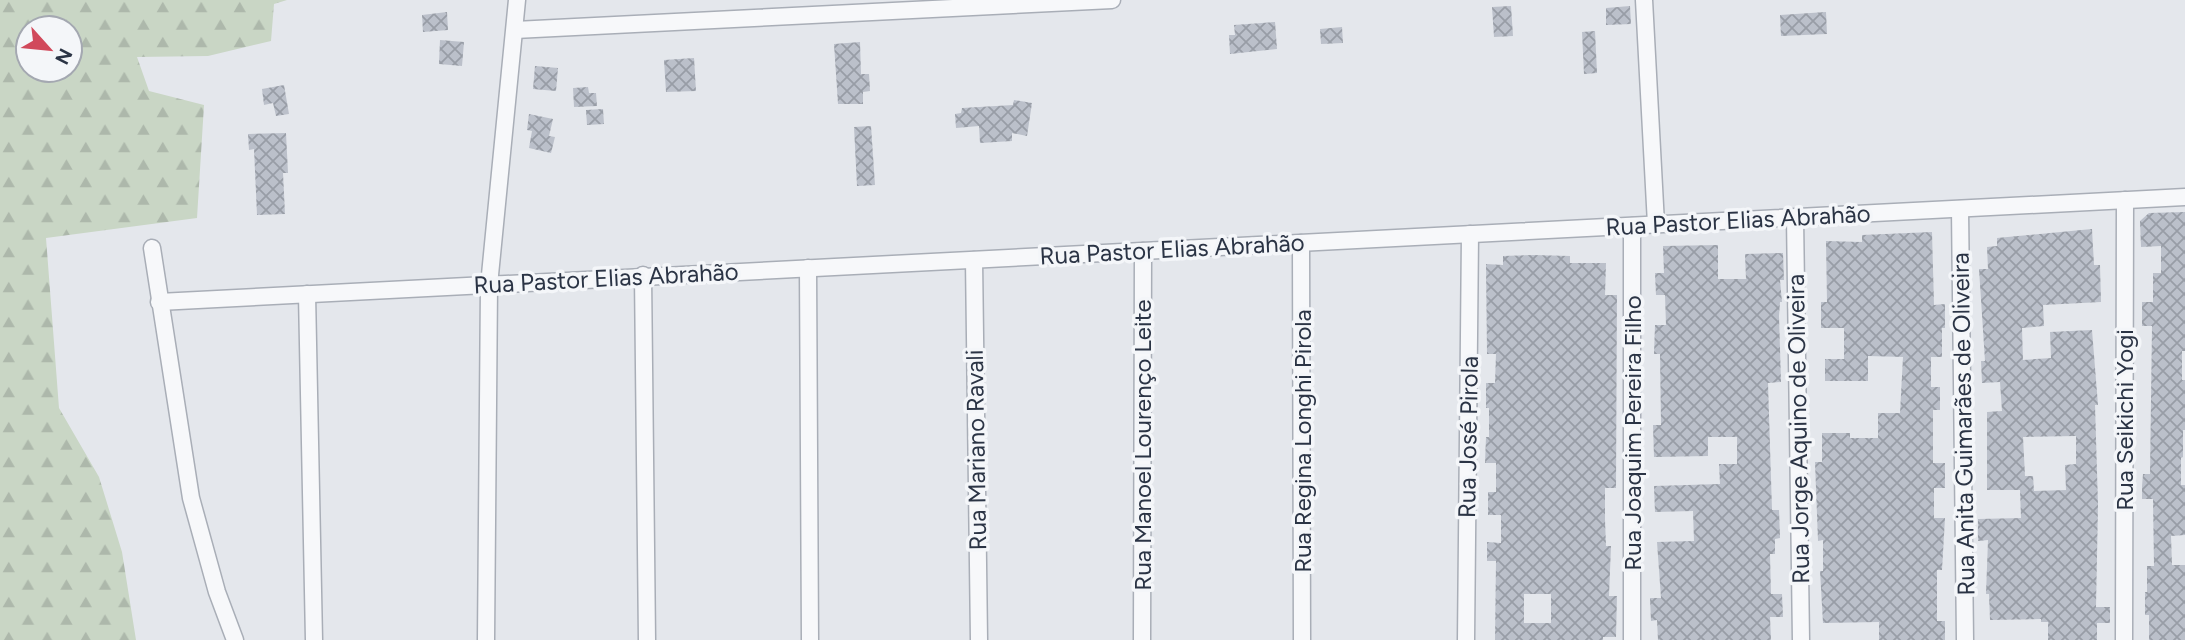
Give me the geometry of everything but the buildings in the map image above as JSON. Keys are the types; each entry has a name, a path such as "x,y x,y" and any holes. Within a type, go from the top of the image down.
{"street":[{"path":"486,640 489,285 517,0"},
{"path":"514,30 1112,0"},
{"path":"1644,0 1656,224"},
{"name":"Rua Pastor Elias Abrahão","path":"159,302 2185,197"},
{"name":"Rua Seikichi Yogi","path":"2124,640 2125,200"},
{"name":"Rua Anita Guimarães de Oliveira","path":"1960,209 1965,640"},
{"name":"Rua Jorge Aquino de Oliveira","path":"1795,217 1801,640"},
{"name":"Rua Joaquim Pereira Filho","path":"1632,226 1632,640"},
{"name":"Rua José Pirola","path":"1466,640 1470,234"},
{"name":"Rua Regina Longhi Pirola","path":"1301,243 1303,640"},
{"path":"152,248 191,498 217,592 235,640"},
{"name":"Rua Manoel Lourenço Leite","path":"1142,640 1143,251"},
{"name":"Rua Mariano Ravali","path":"974,260 979,640"},
{"path":"808,268 810,640"},
{"path":"643,275 647,640"},
{"path":"307,294 314,640"}],"green space":[{"path":"0,0 287,0 274,4 271,41 208,56 137,57 149,91 204,105 197,218 46,238 59,408 99,477 122,552 136,640 0,640"}]}
